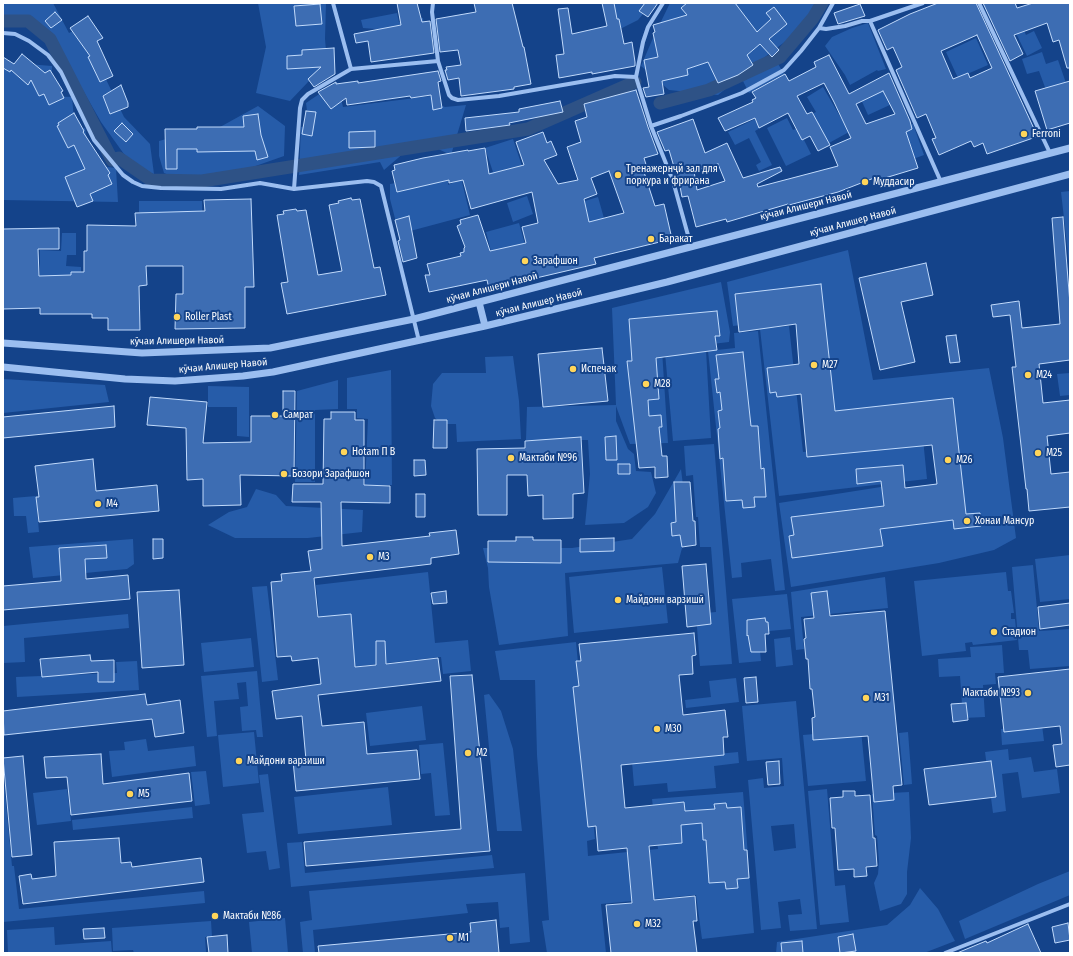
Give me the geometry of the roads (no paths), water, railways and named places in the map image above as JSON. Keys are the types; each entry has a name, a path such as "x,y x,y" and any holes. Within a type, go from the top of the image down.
{"street":[{"path":"333,3 351,69"},
{"path":"433,3 432,12 438,61 449,95 452,98 458,100 499,96 615,76 636,77"},
{"path":"663,3 648,27 643,42 636,77 651,126 673,181 691,246"},
{"path":"651,126 742,93 784,70 819,28 833,3"},
{"path":"819,28 833,28 862,21 870,21 923,3"},
{"path":"979,3 1050,153"},
{"path":"870,21 941,182"},
{"path":"3,34 15,34 48,55 61,72 94,140 123,175 142,186 161,188 221,189 260,183 294,189 367,181 374,182 381,186 419,341"},
{"path":"294,189 300,108 302,100 308,94 351,69 438,61"},
{"name":"кӯчаи Алишери Навоӣ","path":"3,343 142,354 270,348 414,319 1070,148"},
{"name":"кӯчаи Алишер Навоӣ","path":"3,367 125,380 176,381 243,376 272,372 485,326 667,282 1070,174"},
{"path":"479,302 485,326"},
{"path":"945,953 1070,904"}],"waterway":[{"path":"660,103 709,90 780,57 813,18 822,3"},
{"path":"3,21 28,21 50,39 112,160 119,158 151,180 202,181 528,129 635,82"}],"place":[{"name":"Ferroni","path":"1024,134"},
{"name":"Тренажернҷй зал для поркура и фрирана","path":"618,175"},
{"name":"Муддасир","path":"865,182"},
{"name":"Баракат","path":"651,239"},
{"name":"Зарафшон","path":"525,261"},
{"name":"Roller Plast","path":"177,317"},
{"name":"М27","path":"814,365"},
{"name":"Испечак","path":"573,369"},
{"name":"М24","path":"1028,375"},
{"name":"М28","path":"646,384"},
{"name":"Самрат","path":"275,415"},
{"name":"Hotam П В","path":"344,452"},
{"name":"М25","path":"1038,453"},
{"name":"Мактаби №96","path":"511,458"},
{"name":"М26","path":"948,460"},
{"name":"Бозори Зарафшон","path":"284,474"},
{"name":"М4","path":"98,504"},
{"name":"Хонаи Мансур","path":"967,521"},
{"name":"М3","path":"370,557"},
{"name":"Майдони варзишӣ","path":"618,600"},
{"name":"Стадион","path":"994,632"},
{"name":"Мактаби №93","path":"1028,693"},
{"name":"М31","path":"866,698"},
{"name":"М30","path":"657,729"},
{"name":"М2","path":"468,753"},
{"name":"Майдони варзиши","path":"239,761"},
{"name":"М5","path":"130,794"},
{"name":"Мактаби №86","path":"215,916"},
{"name":"М32","path":"637,924"},
{"name":"M1","path":"450,938"}]}
